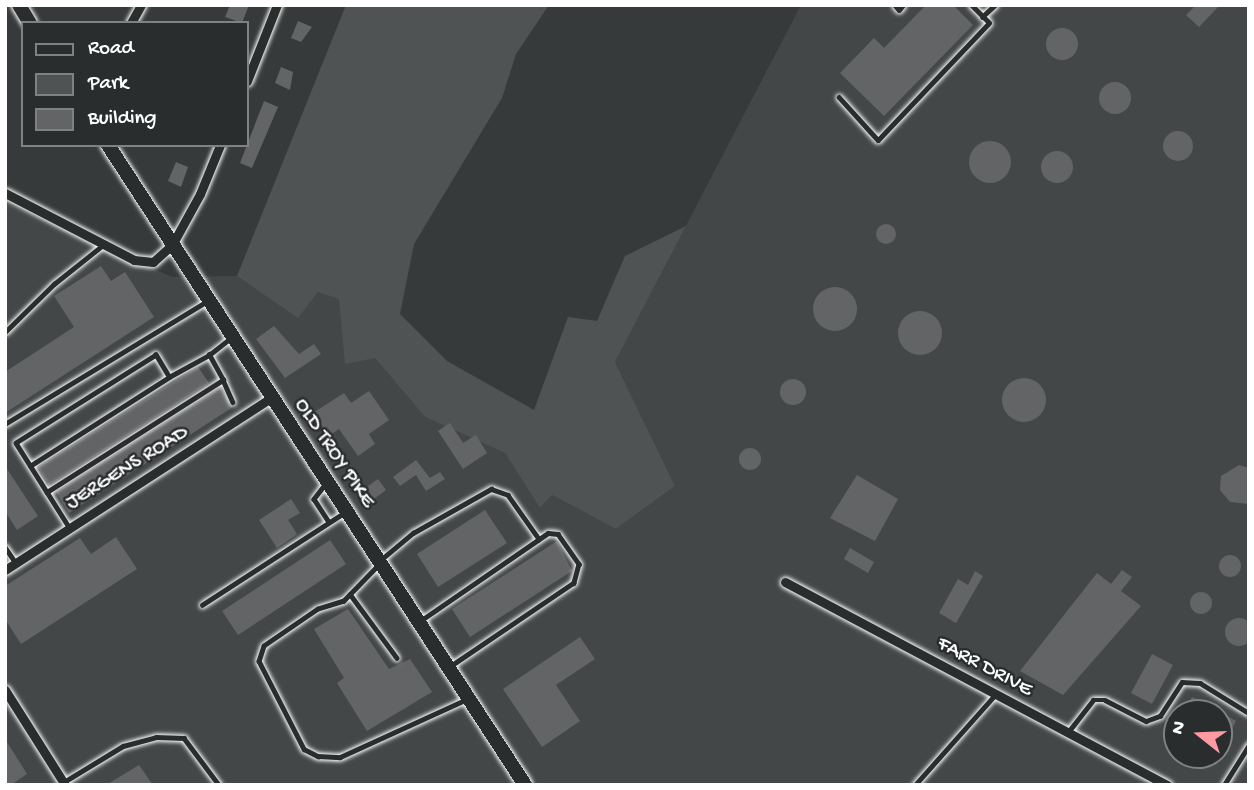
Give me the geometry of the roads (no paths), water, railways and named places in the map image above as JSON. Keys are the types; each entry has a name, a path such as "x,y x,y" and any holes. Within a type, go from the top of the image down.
{"main road":[{"path":"19,5 29,21"},
{"name":"OLD TROY PIKE","path":"109,147 231,338 525,785"}],"street":[{"path":"132,21 141,5"},
{"path":"248,78 277,5"},
{"path":"5,193 103,245 146,263 160,259 172,245 201,194 219,147"},
{"name":"JERGENS ROAD","path":"5,569 271,398"},
{"name":"FARR DRIVE","path":"785,582 1167,785"},
{"path":"5,690 63,784"}],"lane":[{"path":"895,5 899,10 903,5"},
{"path":"839,97 878,140 989,23 971,5"},
{"path":"982,17 995,5"},
{"path":"5,332 103,245"},
{"path":"5,424 207,300"},
{"path":"30,466 169,377 209,355 231,338"},
{"path":"69,527 16,443 156,355 169,377"},
{"path":"209,355 233,402"},
{"path":"47,492 223,380"},
{"path":"327,483 314,499 329,522"},
{"path":"469,698 340,757 318,756 304,749 259,661 264,646 318,609 344,601 380,563 387,551 413,533 491,489 508,495 538,539"},
{"path":"202,606 346,511"},
{"path":"419,622 538,539 558,534 579,564 574,583 449,668"},
{"path":"5,548 16,562"},
{"path":"350,594 397,658"},
{"path":"1069,732 1093,700 1105,700 1146,721 1160,716 1182,682 1200,683 1249,713"},
{"path":"915,785 996,694"},
{"path":"63,784 123,747 156,737 184,738 219,785"},
{"path":"1224,785 1249,745"}]}
